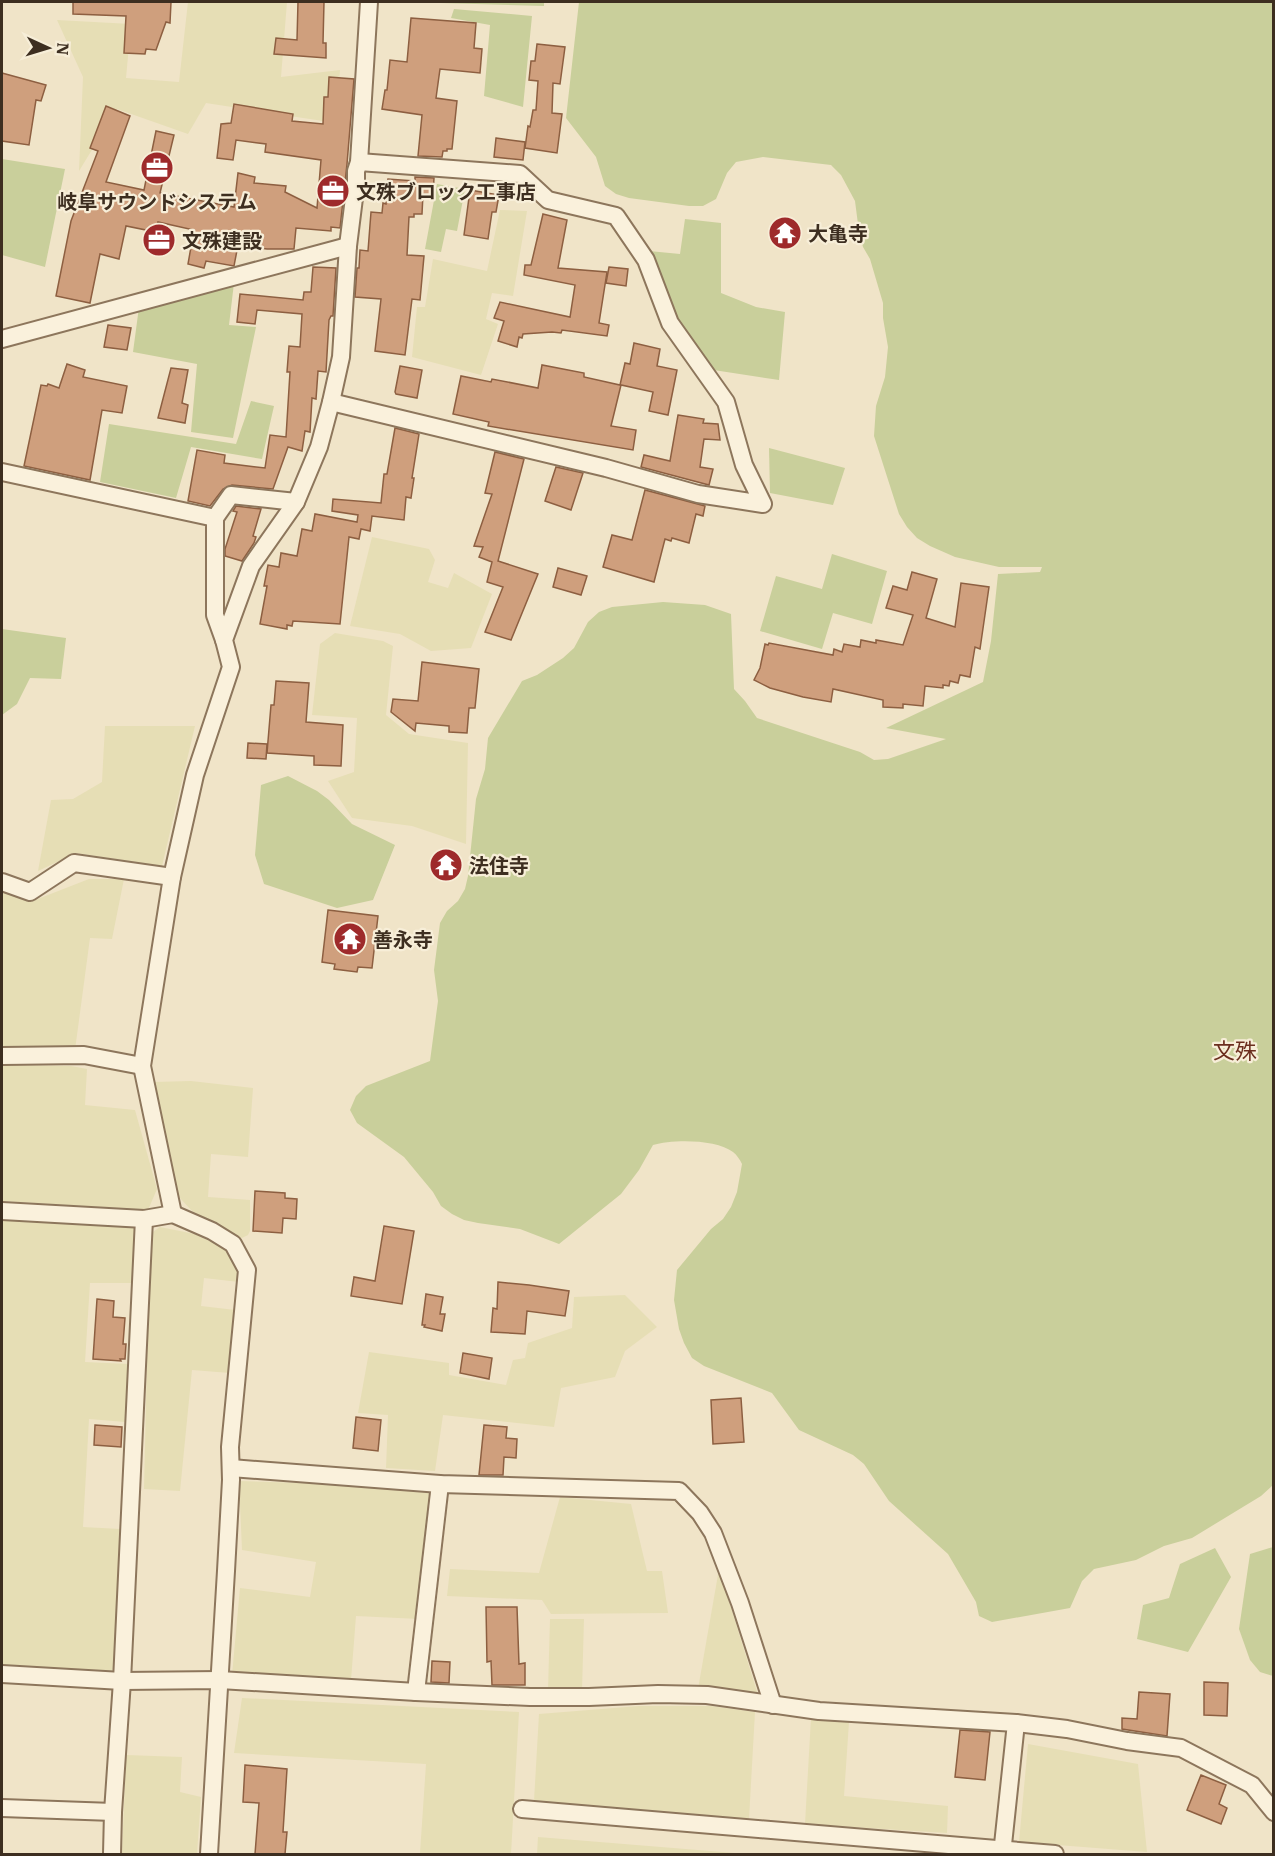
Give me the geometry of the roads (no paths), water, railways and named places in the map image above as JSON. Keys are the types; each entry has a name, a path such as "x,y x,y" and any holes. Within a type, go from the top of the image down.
{"street":[{"path":"224,640 250,566 296,502 319,447 341,357 348,246 356,171 359,162 369,2"},
{"path":"330,402 606,468 698,494 763,504 744,465 726,402 670,323 646,260 616,216 548,200 520,174 359,162"},
{"path":"2,339 348,246"},
{"path":"2,472 215,518"},
{"path":"173,1214 142,1066 172,877 195,775 231,667 215,615 215,518 231,495 296,502"},
{"path":"2,882 30,892 74,863 172,877"},
{"path":"2,1056 84,1055 142,1066"},
{"path":"2,1211 144,1219 173,1214 212,1231 233,1244 247,1270 230,1447 231,1468 209,1854"},
{"path":"112,1854 144,1219"},
{"path":"231,1468 440,1484 679,1491 700,1513 713,1533 740,1603 773,1705"},
{"path":"416,1692 440,1484"},
{"path":"2,1674 122,1681 220,1680 530,1697 707,1695 819,1711 1017,1723 1181,1748 1252,1785 1274,1812"},
{"path":"1002,1852 1017,1723"},
{"path":"2,1808 113,1812"},
{"path":"522,1809 1002,1852 1055,1854"}],"place":[{"name":"岐阜サウンドシステム","path":"157,168"},
{"name":"文殊ブロック工事店","path":"333,191"},
{"name":"大亀寺","path":"785,233"},
{"name":"文殊建設","path":"159,240"},
{"name":"法住寺","path":"446,865"},
{"name":"善永寺","path":"350,939"}],"district":[{"name":"文殊","path":"1235,1050"}]}
